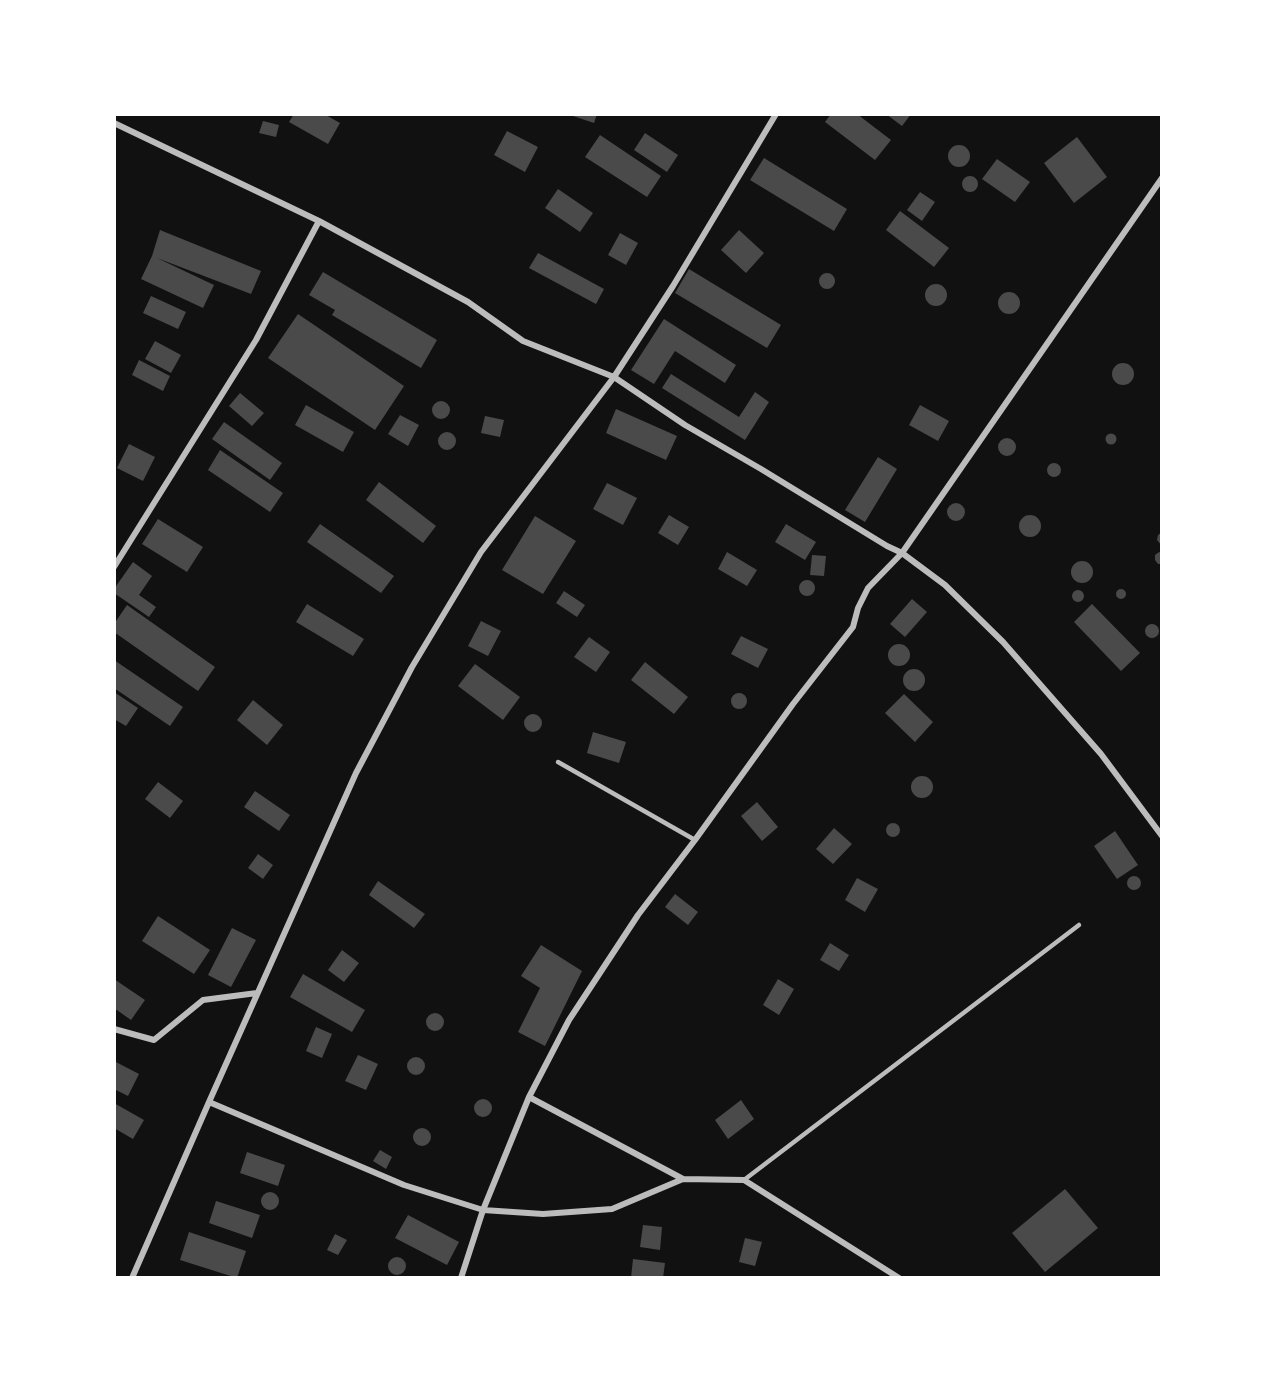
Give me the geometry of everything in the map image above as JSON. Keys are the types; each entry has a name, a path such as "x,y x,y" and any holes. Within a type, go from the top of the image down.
{"street":[{"path":"132,1278 356,773 412,667 481,552 614,377 673,286 776,114"},
{"path":"114,123 319,221 468,302 524,341 614,377 685,426 902,553 945,585 1003,642 1101,754 1162,836"},
{"path":"461,1278 483,1210 529,1097 569,1020 638,915 793,704 854,627 858,608 868,588 902,553 1162,178"},
{"path":"114,567 256,340 319,221"},
{"path":"114,1029 154,1040 203,1000 257,993"},
{"path":"529,1097 683,1179"},
{"path":"209,1102 404,1185 483,1210 543,1214 612,1209 683,1179 744,1180 899,1278"}],"lane":[{"path":"558,762 695,840"},
{"path":"744,1180 1079,926"}],"building":[{"path":"294,114 324,114 340,123 328,144 289,122"},
{"path":"574,114 597,114 594,123 573,116"},
{"path":"831,114 857,114 891,140 875,160 825,122"},
{"path":"886,114 911,114 902,126"},
{"path":"263,121 279,125 276,137 259,133"},
{"path":"507,131 538,147 525,172 494,155"},
{"path":"645,133 678,155 667,172 634,150"},
{"path":"600,135 661,176 647,197 585,157"},
{"path":"1077,137 1107,177 1074,203 1044,163"},
{"path":"959,145 967,148 970,156 967,164 959,167 951,164 948,156 951,148"},
{"path":"764,158 847,209 834,231 750,180"},
{"path":"997,159 1030,182 1015,202 982,179"},
{"path":"970,176 976,178 978,184 976,190 970,192 964,190 962,184 964,178"},
{"path":"558,189 593,213 580,232 545,208"},
{"path":"920,192 935,202 922,221 907,210"},
{"path":"900,211 949,248 934,267 886,230"},
{"path":"160,230 261,271 251,294 157,258 214,285 203,308 141,279 152,256"},
{"path":"739,230 764,253 746,273 721,250"},
{"path":"620,233 638,243 626,265 608,255"},
{"path":"538,253 604,289 596,304 529,268"},
{"path":"689,269 781,325 767,348 675,293"},
{"path":"323,272 437,340 421,368 332,315 335,310 309,295"},
{"path":"827,273 835,281 827,289 819,281"},
{"path":"936,284 944,287 947,295 944,303 936,306 928,303 925,295 928,287"},
{"path":"1009,292 1017,295 1020,303 1017,311 1009,314 1001,311 998,303 1001,295"},
{"path":"151,296 186,312 178,329 143,313"},
{"path":"298,314 404,386 375,430 268,358"},
{"path":"664,319 736,365 725,383 675,351 654,384 631,370"},
{"path":"155,341 181,355 171,373 145,359"},
{"path":"139,360 170,376 163,391 132,375"},
{"path":"1123,363 1131,366 1134,374 1131,382 1123,385 1115,382 1112,374 1115,366"},
{"path":"671,374 739,417 755,392 769,402 745,440 662,388"},
{"path":"240,393 264,413 252,426 229,406"},
{"path":"437,401 445,401 450,406 448,417 437,419 432,414 432,406"},
{"path":"306,405 354,432 343,452 295,425"},
{"path":"920,405 949,421 938,441 909,425"},
{"path":"616,409 677,436 666,460 606,433"},
{"path":"400,415 419,425 408,446 388,434"},
{"path":"485,416 504,420 500,437 481,433"},
{"path":"224,422 282,463 270,480 212,439"},
{"path":"447,432 453,435 456,441 453,447 447,450 441,447 438,441 441,435"},
{"path":"1111,433 1117,439 1111,445 1105,439"},
{"path":"1003,438 1011,438 1016,443 1014,454 1003,456 998,451 998,443"},
{"path":"129,444 155,457 143,481 117,468"},
{"path":"220,450 283,493 270,512 208,470"},
{"path":"878,457 897,469 865,522 845,510"},
{"path":"1054,463 1059,465 1061,470 1059,475 1054,477 1049,475 1047,470 1049,465"},
{"path":"379,482 436,526 423,543 366,500"},
{"path":"607,483 637,498 623,525 593,509"},
{"path":"956,503 962,506 965,512 962,518 956,521 950,518 947,512 950,506"},
{"path":"669,515 689,527 678,545 658,533"},
{"path":"1026,515 1034,515 1041,522 1041,530 1034,537 1026,537 1019,530 1019,522"},
{"path":"535,516 576,541 543,594 502,570"},
{"path":"158,519 203,547 187,572 142,544"},
{"path":"320,524 394,576 381,593 307,542"},
{"path":"786,524 816,542 805,560 775,542"},
{"path":"1162,532 1162,546 1157,540 1158,535"},
{"path":"727,552 757,570 747,586 718,569"},
{"path":"1162,553 1162,564 1158,564 1155,560 1155,555"},
{"path":"812,555 826,556 824,576 810,575"},
{"path":"1082,561 1090,564 1093,572 1090,580 1082,583 1074,580 1071,572 1074,564"},
{"path":"133,562 152,576 139,595 156,607 149,617 114,593 114,589"},
{"path":"807,580 815,588 807,596 799,588"},
{"path":"1121,589 1126,594 1121,599 1116,594"},
{"path":"1080,590 1084,596 1080,602 1076,602 1072,594"},
{"path":"564,591 585,605 577,617 556,603"},
{"path":"912,599 927,612 905,637 890,624"},
{"path":"307,604 364,639 353,656 296,622"},
{"path":"1092,604 1140,653 1121,671 1074,622"},
{"path":"127,605 215,667 198,691 114,632 114,624"},
{"path":"481,621 501,631 488,656 468,646"},
{"path":"1149,624 1155,624 1159,631 1155,638 1149,638 1145,634 1145,628"},
{"path":"741,636 768,649 758,668 731,654"},
{"path":"589,637 610,652 596,672 574,657"},
{"path":"899,644 907,647 910,655 907,663 899,666 891,663 888,655 891,647"},
{"path":"114,660 183,707 170,726 114,688"},
{"path":"645,662 688,697 674,714 631,680"},
{"path":"475,664 520,697 503,720 458,686"},
{"path":"910,669 918,669 925,676 925,684 918,691 910,691 903,684 903,676"},
{"path":"114,692 138,708 126,726 114,719"},
{"path":"736,693 742,693 747,701 745,707 736,709 731,704 731,698"},
{"path":"904,694 933,722 915,742 885,713"},
{"path":"253,700 283,725 267,745 237,720"},
{"path":"533,714 539,717 542,723 539,729 533,732 527,729 524,723 527,717"},
{"path":"593,732 626,742 619,763 587,753"},
{"path":"922,776 930,779 933,787 930,795 922,798 914,795 911,787 914,779"},
{"path":"158,782 183,801 170,818 145,799"},
{"path":"255,791 290,815 279,831 244,807"},
{"path":"757,802 778,827 762,841 741,816"},
{"path":"890,823 896,823 900,830 896,837 890,837 886,833 886,827"},
{"path":"834,828 852,844 833,864 816,849"},
{"path":"1115,831 1138,865 1117,879 1094,846"},
{"path":"258,854 273,865 263,879 248,868"},
{"path":"1134,876 1139,878 1141,883 1139,888 1134,890 1129,888 1127,883 1129,878"},
{"path":"857,878 878,889 865,912 845,900"},
{"path":"378,881 425,914 414,928 369,895"},
{"path":"675,894 698,912 688,925 665,907"},
{"path":"158,916 210,950 194,974 142,941"},
{"path":"232,928 256,940 231,987 208,975"},
{"path":"830,943 849,955 839,971 820,960"},
{"path":"541,945 582,971 545,1046 518,1032 540,988 521,976"},
{"path":"342,950 359,963 344,982 328,970"},
{"path":"303,974 365,1010 352,1032 290,997"},
{"path":"114,979 145,1000 131,1020 114,1008"},
{"path":"778,979 794,989 779,1015 763,1005"},
{"path":"435,1013 441,1016 444,1022 441,1028 435,1031 429,1028 426,1022 429,1016"},
{"path":"316,1027 332,1034 322,1058 306,1051"},
{"path":"358,1055 378,1064 366,1090 345,1081"},
{"path":"416,1057 422,1060 425,1066 422,1072 416,1075 410,1072 407,1066 410,1060"},
{"path":"114,1061 139,1074 128,1096 114,1089"},
{"path":"483,1099 489,1102 492,1108 489,1114 483,1117 477,1114 474,1108 477,1102"},
{"path":"741,1100 754,1119 728,1139 715,1120"},
{"path":"114,1103 144,1120 133,1139 114,1128"},
{"path":"422,1128 428,1131 431,1137 428,1143 422,1146 416,1143 413,1137 416,1131"},
{"path":"380,1150 392,1157 386,1169 373,1161"},
{"path":"247,1152 285,1165 278,1186 240,1173"},
{"path":"1065,1189 1098,1228 1045,1272 1012,1233"},
{"path":"270,1192 276,1195 279,1201 276,1207 270,1210 264,1207 261,1201 264,1195"},
{"path":"216,1201 260,1215 252,1238 209,1223"},
{"path":"408,1215 459,1242 447,1265 395,1238"},
{"path":"643,1225 662,1227 660,1250 640,1247"},
{"path":"189,1232 246,1251 237,1278 180,1260"},
{"path":"335,1234 347,1240 338,1255 327,1250"},
{"path":"745,1238 762,1242 755,1266 739,1262"},
{"path":"397,1257 403,1260 406,1266 403,1272 397,1275 391,1272 388,1266 391,1260"},
{"path":"633,1259 665,1263 663,1278 631,1278"}]}
